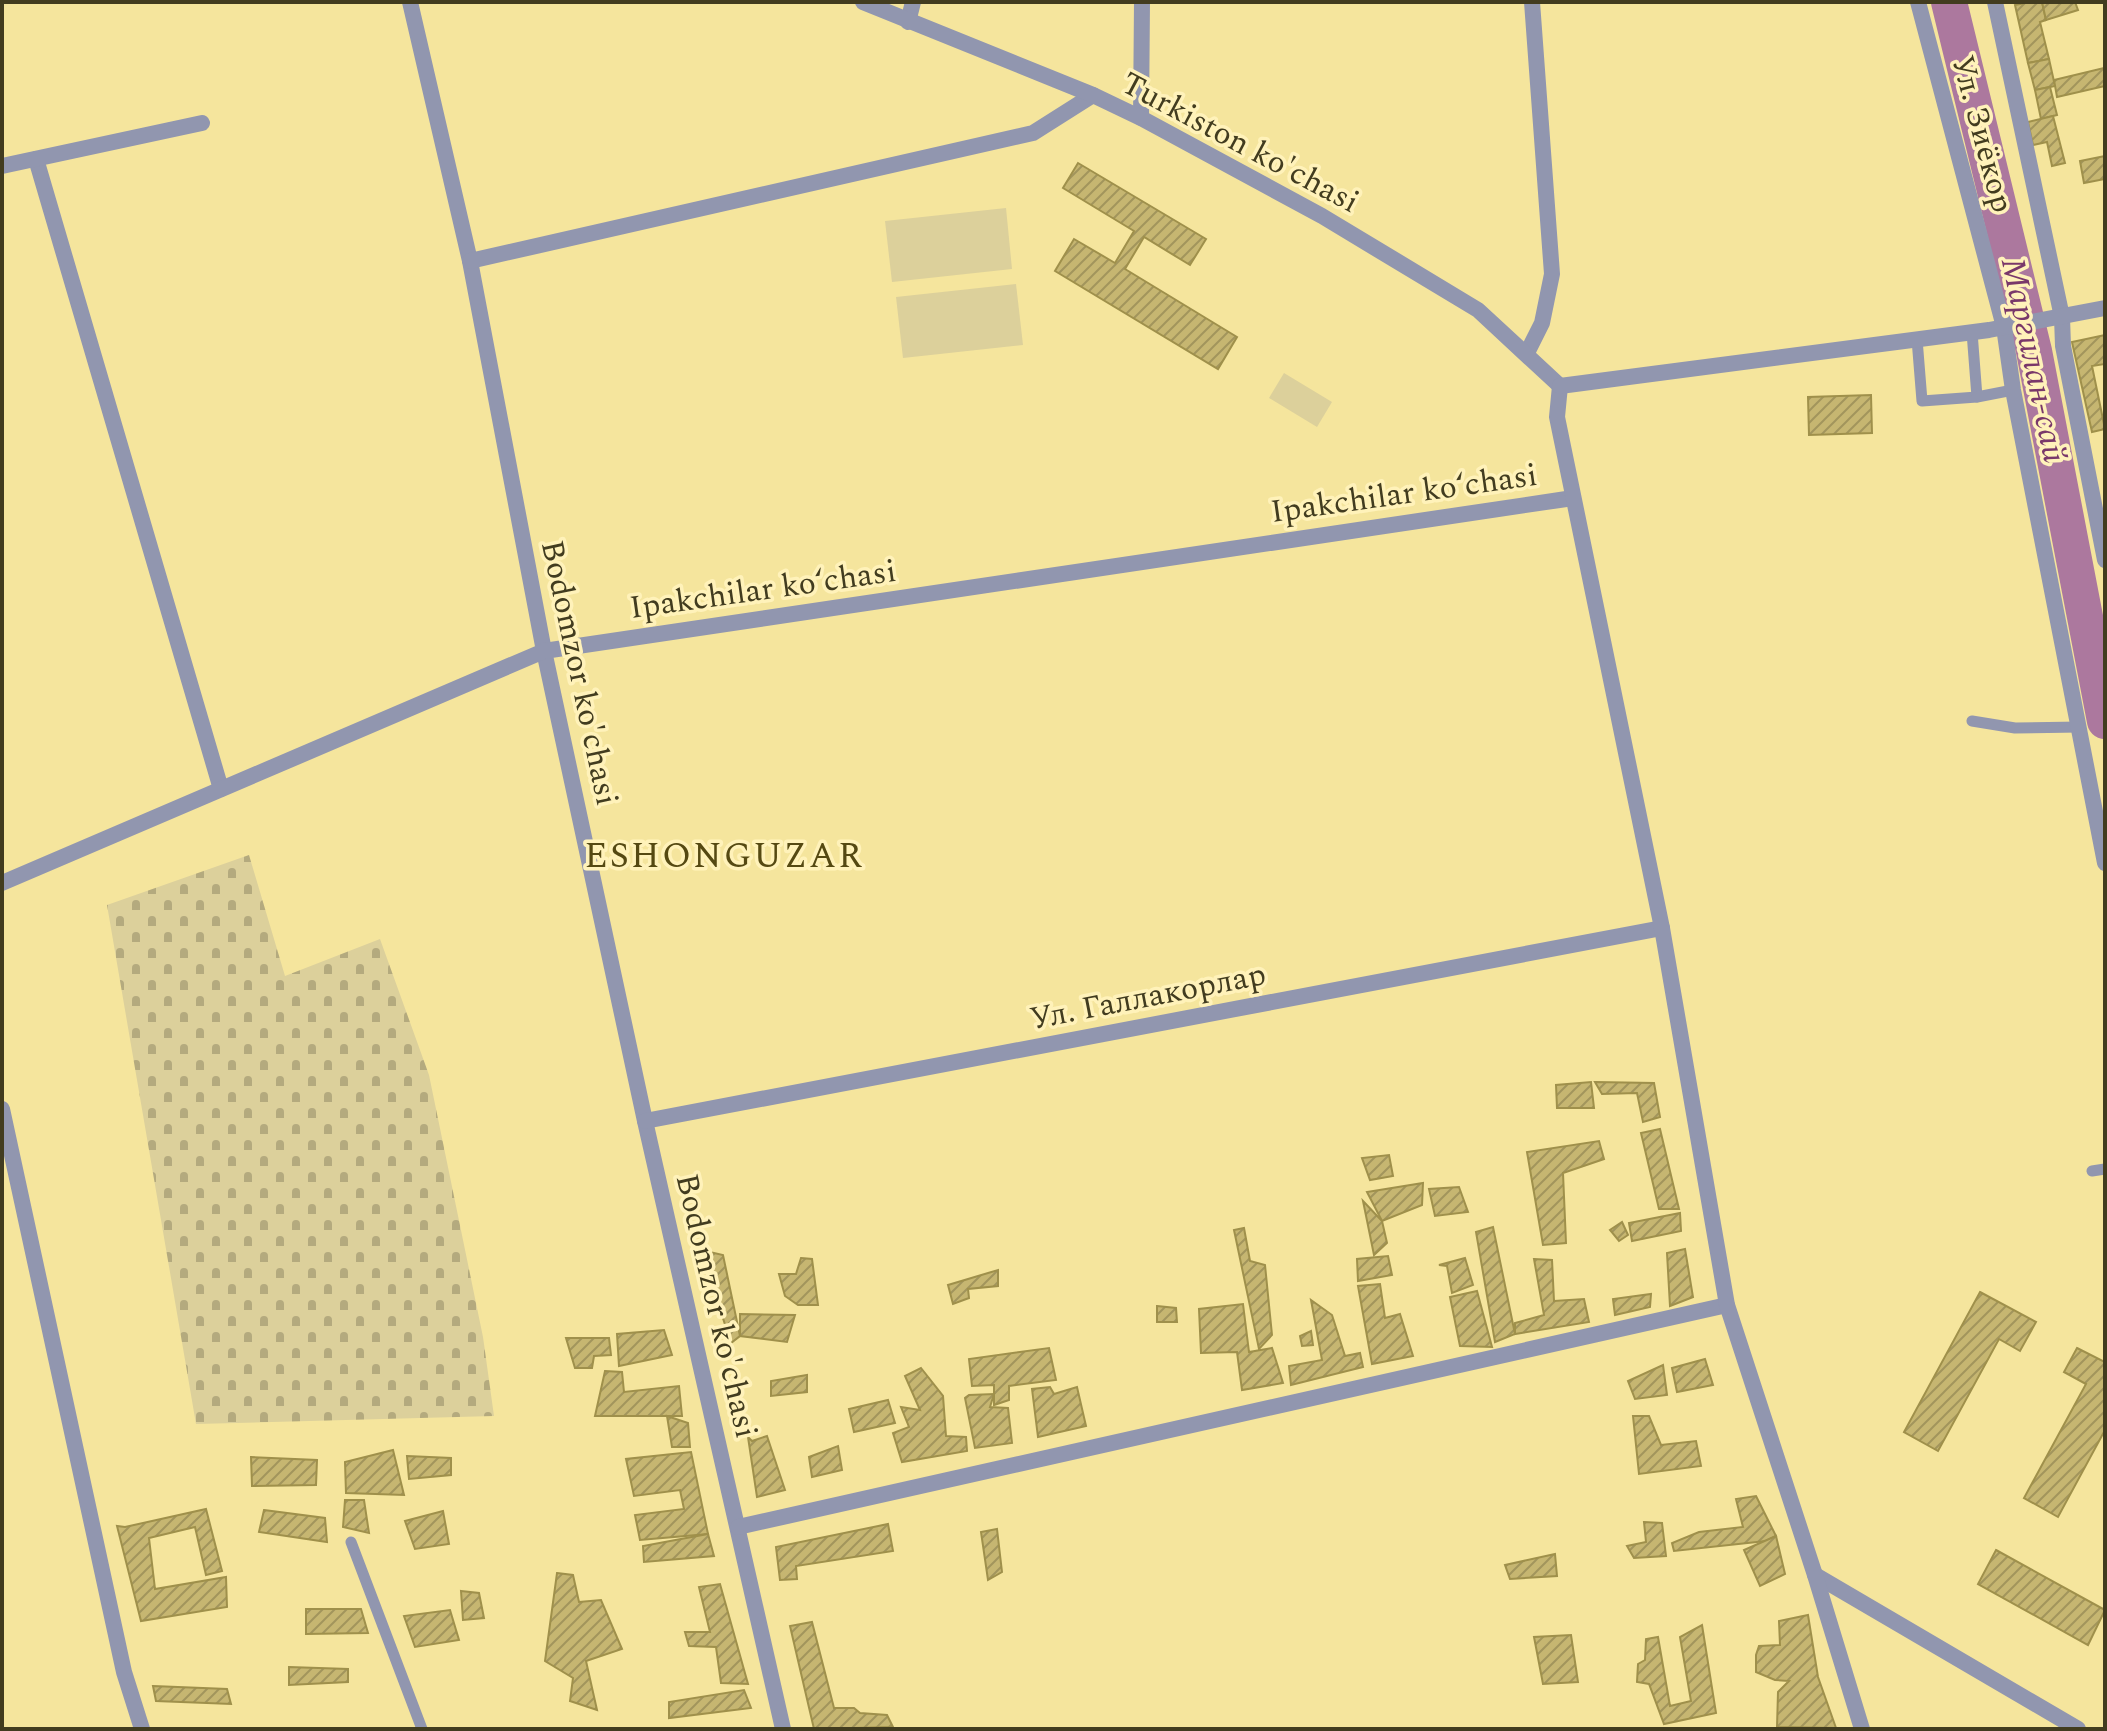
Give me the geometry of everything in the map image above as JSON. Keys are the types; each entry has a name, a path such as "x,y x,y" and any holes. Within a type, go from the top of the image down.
{"street":[{"name":"Bodomzor ko'chasi","path":"410,2 470,261 544,651 645,1121 783,1729"},
{"name":"Turkiston ko'chasi","path":"863,2 1093,95 1322,216 1478,310 1560,386"},
{"path":"908,22 913,2"},
{"path":"1141,118 1142,2"},
{"path":"1527,353 1542,323 1552,274 1532,2"},
{"name":"Ул. Зиёкор","path":"1918,2 2013,390 2105,863"},
{"path":"1995,2 2062,317 2063,346 2105,560"},
{"path":"470,261 1033,133 1093,95"},
{"path":"2,166 202,123"},
{"path":"36,159 221,789"},
{"path":"1862,1729 1727,1305 1662,928 1557,417 1560,386 1996,329 2105,308"},
{"name":"Ipakchilar koʻchasi","path":"2,883 544,651 1573,498"},
{"name":"Ул. Галлакорлар","path":"645,1121 1662,928"},
{"path":"2,1109 124,1672 142,1729"},
{"path":"738,1527 1727,1305"},
{"path":"1815,1575 2078,1729"}],"lane":[{"path":"1972,332 1977,397"},
{"path":"1917,339 1922,401 1977,397 2013,390"},
{"path":"1972,721 2015,728 2080,727"},
{"path":"2092,1171 2105,1169"},
{"path":"351,1542 422,1729"}],"green space":[{"path":"1006,208 1012,269 892,282 885,221"},
{"path":"1016,284 1023,345 903,358 896,297"},
{"path":"1284,373 1332,402 1317,427 1269,398"},
{"path":"249,855 285,976 380,939 429,1075 483,1337 494,1416 196,1424 107,905"}],"building":[{"path":"2042,2 2046,20 2040,22 2049,59 2028,63 2015,5"},
{"path":"2042,2 2075,2 2078,10 2046,20"},
{"path":"2049,59 2055,86 2035,90 2028,63"},
{"path":"2104,68 2105,86 2057,97 2054,80"},
{"path":"2050,87 2057,115 2041,119 2035,90"},
{"path":"2053,116 2065,163 2052,166 2047,142 2033,145 2028,122"},
{"path":"2105,156 2105,179 2084,183 2080,161"},
{"path":"1078,163 1206,239 1190,265 1144,237 1125,269 1237,337 1218,369 1055,271 1074,239 1115,263 1134,231 1063,188"},
{"path":"2105,335 2105,364 2092,366 2105,429 2092,432 2072,342"},
{"path":"1871,395 1872,433 1809,435 1808,397"},
{"path":"1591,1082 1594,1108 1557,1108 1556,1085"},
{"path":"1595,1082 1654,1083 1660,1117 1643,1122 1637,1093 1602,1094"},
{"path":"1660,1129 1679,1209 1659,1209 1641,1133"},
{"path":"1599,1141 1604,1159 1563,1173 1566,1243 1543,1245 1527,1152"},
{"path":"1389,1155 1393,1176 1370,1180 1362,1158"},
{"path":"1423,1183 1422,1205 1382,1221 1367,1192"},
{"path":"1459,1187 1468,1212 1435,1216 1429,1189"},
{"path":"1363,1201 1382,1221 1387,1243 1374,1255"},
{"path":"1680,1213 1681,1231 1632,1241 1629,1223"},
{"path":"1622,1222 1628,1235 1619,1241 1610,1230"},
{"path":"1493,1227 1515,1334 1495,1342 1476,1232"},
{"path":"1244,1228 1250,1261 1265,1265 1272,1335 1259,1349 1234,1230"},
{"path":"1685,1249 1693,1297 1670,1306 1667,1253"},
{"path":"701,1250 723,1255 740,1336 731,1343"},
{"path":"1388,1256 1392,1275 1358,1281 1357,1259"},
{"path":"801,1258 812,1259 818,1305 798,1305 785,1296 779,1274 796,1274"},
{"path":"1465,1258 1473,1285 1452,1293 1447,1266 1439,1265"},
{"path":"1534,1259 1552,1260 1554,1301 1584,1299 1589,1322 1515,1334 1515,1323 1544,1315"},
{"path":"998,1270 998,1286 968,1289 969,1298 953,1304 948,1285"},
{"path":"1380,1284 1385,1318 1400,1314 1413,1356 1372,1364 1358,1286"},
{"path":"1477,1291 1492,1347 1460,1346 1450,1297"},
{"path":"1980,1292 2036,1322 2020,1351 1999,1339 1938,1451 1904,1432"},
{"path":"1651,1294 1650,1307 1615,1315 1613,1299"},
{"path":"1311,1300 1332,1315 1345,1356 1360,1353 1363,1367 1291,1385 1289,1366 1322,1360"},
{"path":"1243,1304 1249,1352 1272,1348 1283,1383 1242,1390 1237,1352 1201,1353 1199,1309"},
{"path":"1157,1306 1176,1308 1177,1322 1157,1322"},
{"path":"740,1314 795,1315 787,1342 740,1336"},
{"path":"664,1330 672,1355 619,1366 617,1334"},
{"path":"1311,1331 1313,1345 1302,1346 1300,1336"},
{"path":"566,1338 609,1338 611,1355 594,1356 592,1368 575,1368"},
{"path":"1049,1348 1056,1380 1009,1386 1009,1400 994,1405 994,1385 972,1386 969,1359"},
{"path":"2077,1348 2105,1362 2105,1430 2058,1517 2024,1498 2086,1384 2064,1372"},
{"path":"1705,1359 1713,1385 1677,1392 1672,1368"},
{"path":"1663,1365 1667,1395 1635,1399 1628,1381"},
{"path":"921,1368 943,1396 946,1436 966,1437 967,1451 902,1462 893,1433 909,1427 901,1407 920,1410 905,1376"},
{"path":"605,1371 622,1372 624,1392 679,1386 682,1416 595,1416"},
{"path":"807,1375 807,1392 771,1396 771,1381"},
{"path":"1050,1387 1054,1394 1077,1387 1086,1426 1038,1437 1032,1389"},
{"path":"994,1394 990,1407 1008,1408 1012,1443 975,1448 965,1398 969,1395"},
{"path":"888,1400 895,1423 854,1432 849,1409"},
{"path":"667,1416 688,1423 690,1447 672,1447"},
{"path":"1633,1416 1649,1416 1661,1445 1696,1441 1701,1466 1639,1474"},
{"path":"767,1436 785,1490 757,1497 748,1437 752,1441"},
{"path":"838,1446 842,1470 812,1477 809,1457"},
{"path":"393,1450 404,1495 346,1493 345,1462"},
{"path":"691,1452 708,1534 640,1540 635,1515 684,1509 680,1490 634,1496 626,1459"},
{"path":"407,1456 451,1458 451,1475 409,1479"},
{"path":"251,1457 317,1460 316,1485 252,1486"},
{"path":"1756,1496 1776,1536 1766,1541 1674,1551 1672,1543 1699,1532 1743,1527 1736,1499"},
{"path":"345,1500 364,1500 369,1533 343,1527"},
{"path":"206,1509 222,1571 206,1575 195,1527 149,1538 155,1589 226,1577 227,1607 141,1621 117,1526 125,1527"},
{"path":"264,1510 325,1518 327,1542 259,1532"},
{"path":"443,1511 449,1544 415,1549 405,1521"},
{"path":"1644,1522 1662,1523 1666,1556 1634,1558 1627,1546 1646,1542"},
{"path":"888,1524 893,1551 796,1566 797,1579 780,1580 776,1547"},
{"path":"997,1529 1002,1572 988,1580 981,1532"},
{"path":"708,1534 714,1556 644,1562 643,1546"},
{"path":"1776,1536 1785,1574 1760,1586 1744,1550"},
{"path":"1996,1550 2105,1610 2088,1645 1978,1584"},
{"path":"1555,1554 1557,1576 1510,1579 1505,1565"},
{"path":"557,1573 573,1575 579,1602 601,1600 622,1649 586,1661 597,1710 570,1701 573,1678 545,1661"},
{"path":"720,1584 748,1684 721,1683 716,1647 689,1646 685,1632 710,1632 699,1587"},
{"path":"461,1591 479,1593 484,1618 463,1620"},
{"path":"306,1609 361,1609 368,1633 306,1634"},
{"path":"450,1610 459,1640 415,1647 404,1616"},
{"path":"1808,1615 1818,1677 1836,1728 1777,1727 1778,1692 1789,1681 1775,1680 1756,1672 1759,1646 1780,1645 1779,1621"},
{"path":"812,1622 834,1708 854,1708 860,1713 887,1715 893,1727 814,1729 790,1626"},
{"path":"1702,1625 1716,1713 1664,1724 1649,1684 1637,1682 1638,1664 1645,1660 1646,1639 1658,1637 1670,1706 1691,1701 1680,1637"},
{"path":"1571,1635 1578,1682 1543,1684 1534,1637"},
{"path":"289,1667 348,1669 348,1682 289,1685"},
{"path":"153,1686 227,1689 231,1704 156,1701"},
{"path":"744,1690 751,1708 669,1718 669,1702"}],"waterway":[{"name":"Маргилан-сай","path":"1949,2 2034,351 2105,721"}],"district":[{"name":"ESHONGUZAR","path":"724,856"}]}
